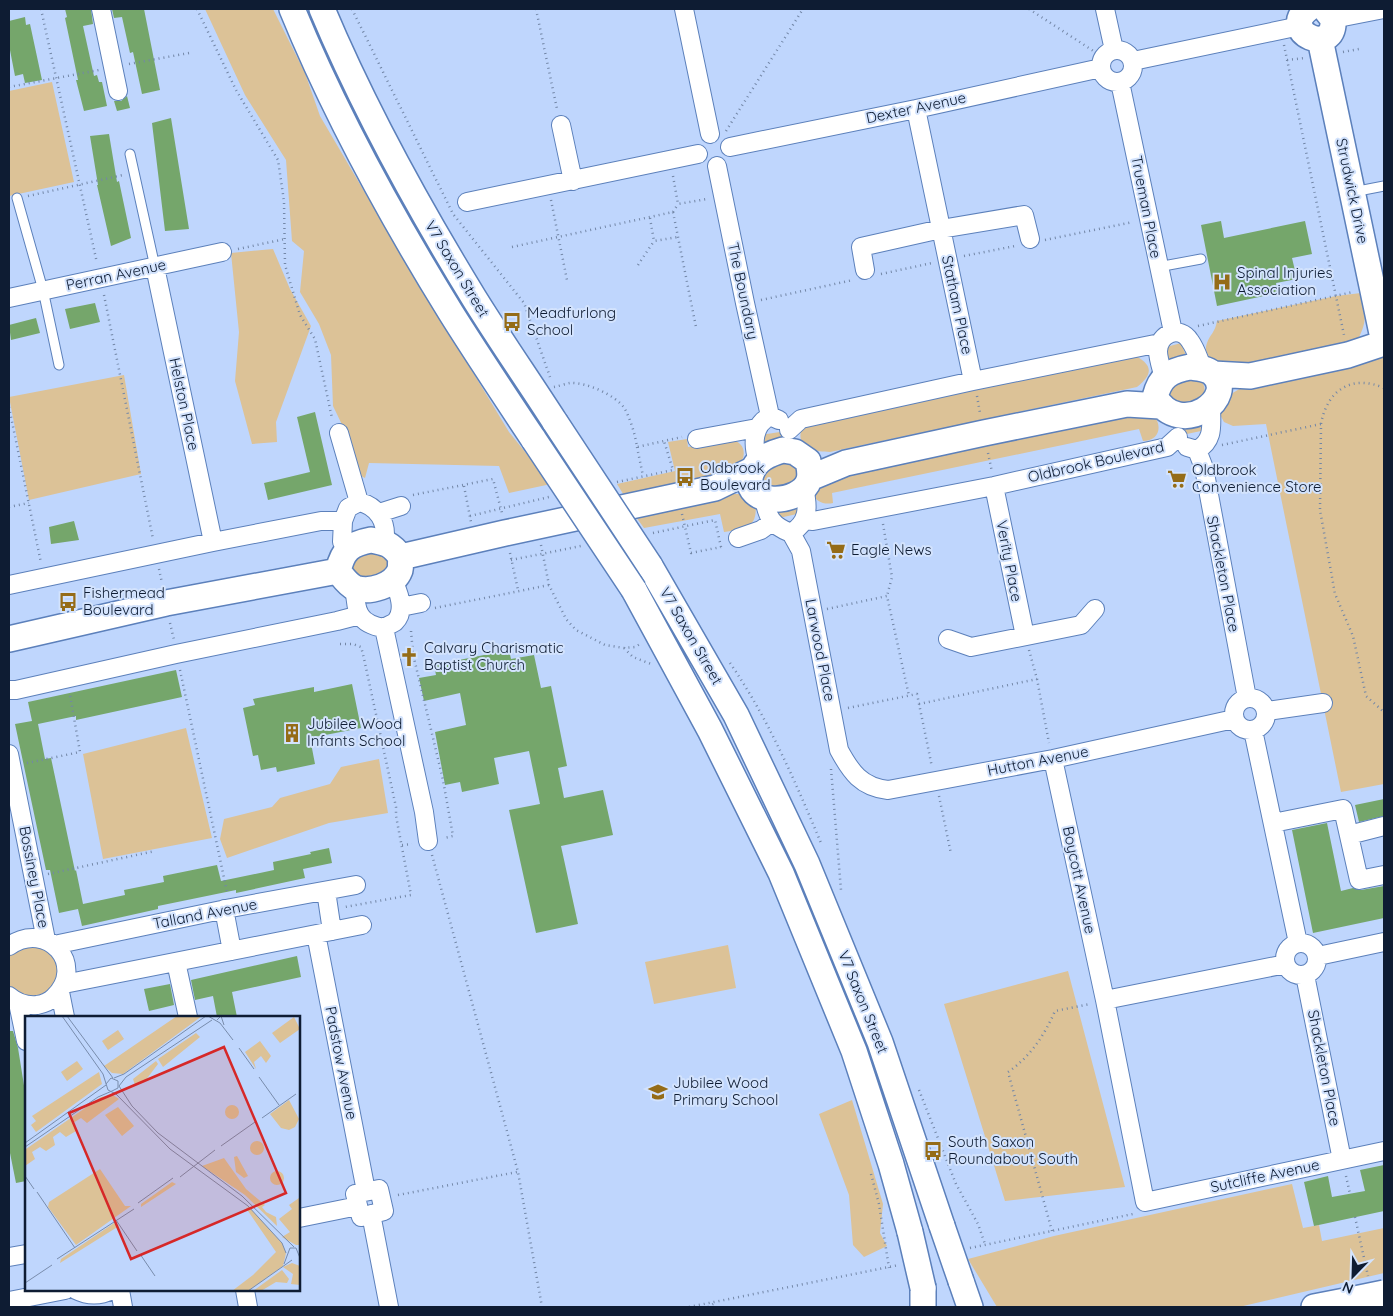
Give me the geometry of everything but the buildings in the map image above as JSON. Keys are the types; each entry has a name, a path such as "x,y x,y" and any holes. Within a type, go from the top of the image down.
{"street":[{"path":"101,9 118,90"},
{"name":"V7 Saxon Street","path":"292,9 342,118 386,203 451,313 634,590 710,730 781,872 854,1051 891,1164 910,1232 923,1298"},
{"name":"V7 Saxon Street","path":"322,9 406,184 474,298 650,566 736,715 807,864 880,1042 970,1307"},
{"path":"684,9 721,139 730,152 726,161 717,166 708,165 703,162 698,154 698,144 701,139 721,139"},
{"path":"1105,9 1105,78 1120,82 1130,77 1134,67 1133,61 1123,50 1106,58"},
{"path":"1133,61 1311,22 1384,9"},
{"name":"Strudwick Drive","path":"1311,22 1353,192 1384,343"},
{"name":"Dexter Avenue","path":"721,139 916,109 1106,58"},
{"name":"Trueman Place","path":"1120,82 1158,268 1168,331 1158,352 1164,396 1178,437"},
{"name":"Statham Place","path":"916,109 974,381"},
{"path":"561,125 573,181"},
{"path":"467,202 698,154"},
{"name":"The Boundary","path":"717,166 770,416"},
{"path":"865,275 860,247 941,229 1024,215 1030,239"},
{"name":"Perran Avenue","path":"9,298 222,252"},
{"name":"Helston Place","path":"154,267 213,542"},
{"path":"756,480 780,500 791,497 801,462 783,421 770,416 762,420 757,428 754,451 756,480 772,522 779,529 791,533 800,528 804,520 807,501 801,462 801,419 974,381 1168,331 1181,333 1190,340 1211,386 1211,434 1207,445 1197,450 1183,444 1178,437"},
{"path":"1211,386 1348,355 1384,343"},
{"path":"1164,396 1176,370 1190,367 1211,386"},
{"path":"1164,396 1182,416 1192,416 1203,412 1211,386"},
{"path":"756,480 769,454 783,450 801,462 846,464 1164,396"},
{"path":"697,439 757,428"},
{"path":"339,433 359,502"},
{"name":"Oldbrook Boulevard","path":"804,520 813,521 994,486 1167,447 1178,437"},
{"name":"Shackleton Place","path":"1197,450 1204,468 1247,698"},
{"path":"392,560 505,533 756,480"},
{"name":"Verity Place","path":"994,486 1025,636"},
{"path":"380,514 405,501"},
{"path":"359,502 369,504 380,514 386,531 392,560 401,607 396,621 384,628 370,626 360,615 347,569 342,542 342,521 348,508 359,502"},
{"path":"9,586 213,542 321,522 342,521"},
{"path":"738,538 761,530 772,522"},
{"name":"Larwood Place","path":"791,533 801,551 839,750 849,767"},
{"path":"347,569 357,542 372,540 392,560"},
{"path":"347,569 369,590 383,587 392,560"},
{"path":"9,639 166,603 347,569"},
{"path":"401,607 427,606"},
{"path":"948,639 971,648 1081,625 1095,609"},
{"path":"9,690 360,615"},
{"path":"384,628 424,812 428,841"},
{"path":"1247,698 1259,700 1266,711 1266,718 1263,724 1254,730 1242,728 1234,719 1236,706 1240,701 1247,698"},
{"path":"1266,711 1322,703"},
{"name":"Hutton Avenue","path":"849,767 863,782 874,788 888,790 1052,759 1234,719"},
{"path":"1254,730 1298,943"},
{"name":"Boycott Avenue","path":"1052,759 1105,1000 1145,1202"},
{"name":"Bossiney Place","path":"10,761 50,943 61,953 65,963 66,974 62,988"},
{"path":"1273,824 1343,809 1360,880 1384,875"},
{"path":"1349,835 1384,826"},
{"name":"Talland Avenue","path":"9,946 16,941 26,938 36,938 50,943 356,885"},
{"name":"Padstow Avenue","path":"326,891 329,910 324,933 369,1202 389,1307"},
{"path":"228,908 232,952"},
{"path":"11,998 29,1006 41,1005 52,1000 62,988 176,962 362,925"},
{"path":"1318,956 1384,942"},
{"path":"1298,943 1311,946 1318,956 1315,968 1305,975 1293,973 1286,964 1287,950 1298,943"},
{"path":"176,962 188,1016"},
{"path":"1105,1000 1286,964"},
{"name":"Shackleton Place","path":"1305,975 1342,1160"},
{"path":"62,988 65,1016"},
{"path":"11,998 25,1038"},
{"name":"Sutcliffe Avenue","path":"1145,1202 1384,1151"},
{"path":"300,1218 369,1202"},
{"path":"9,1257 25,1254"},
{"path":"1314,1307 1350,1300 1376,1286"},
{"path":"9,1301 96,1295 109,1291"},
{"path":"120,1291 123,1307"},
{"path":"245,1291 248,1307"}],"lane":[{"path":"130,154 154,267"},
{"path":"1353,192 1384,186"},
{"path":"17,198 43,290 60,366"},
{"path":"1158,268 1201,259"}],"path":[{"path":"41,9 100,278 228,908"},
{"path":"197,9 236,90 278,160 284,201 285,265 300,315 315,339 333,424 339,433"},
{"path":"536,9 561,125"},
{"path":"721,139 803,9"},
{"path":"1029,9 1106,58"},
{"path":"1311,22 1336,296 1348,355"},
{"path":"670,160 678,204 673,212 696,327"},
{"path":"17,198 134,173"},
{"path":"548,186 567,280"},
{"path":"678,204 724,196"},
{"path":"512,247 673,212"},
{"path":"638,265 654,241 650,218"},
{"path":"745,303 865,275 1022,244 1030,239 1037,242 1149,218"},
{"path":"654,241 678,237"},
{"path":"222,252 285,239"},
{"path":"1168,331 1373,288"},
{"path":"1384,388 1376,384 1356,382 1342,388 1323,411 1321,424 1320,510 1335,594 1353,636 1366,696 1384,712"},
{"path":"554,387 570,383 585,385 610,394 624,408 634,431 643,476"},
{"path":"9,407 44,577"},
{"path":"1197,450 1321,424"},
{"path":"637,447 696,434 697,439"},
{"path":"618,482 673,470 664,441"},
{"path":"405,501 493,479 518,590"},
{"path":"464,485 471,524 479,522"},
{"path":"470,516 556,496"},
{"path":"9,507 29,503"},
{"path":"880,508 892,577 886,596 909,696"},
{"path":"651,534 715,520 721,547"},
{"path":"685,526 691,553 721,547 738,538"},
{"path":"533,546 541,545 549,585 566,619 576,630 605,644 624,648 635,647 644,642"},
{"path":"512,560 543,552"},
{"path":"427,606 549,585"},
{"path":"813,612 886,596"},
{"path":"402,845 453,836 413,654 410,632 414,625"},
{"path":"1025,636 1036,679 1052,759"},
{"path":"329,910 411,895 396,816 396,807 363,654 361,648 353,644 340,644"},
{"path":"624,648 633,657 656,666"},
{"path":"10,761 80,752 67,679"},
{"path":"919,704 1036,679"},
{"path":"832,712 917,694 951,854"},
{"path":"839,750 831,769 841,890"},
{"path":"428,841 518,1172 542,1307"},
{"path":"34,877 155,851"},
{"path":"1052,1231 1008,1072 1017,1066 1042,1038 1055,1011 1105,1000"},
{"path":"369,1202 518,1172"},
{"path":"871,1172 879,1204 889,1268"},
{"path":"1355,1217 1376,1286"},
{"path":"966,1249 985,1244"},
{"path":"689,1307 908,1263"},
{"path":"708,1307 719,1301"}],"shaded area":[{"path":"205,9 273,9 305,73 320,116 509,432 551,484 509,493 499,466 369,463 365,478 355,473 347,435 333,406 331,355 319,324 300,292 304,251 292,241 286,160 245,95"},
{"path":"52,82 74,182 9,196 9,91"},
{"path":"273,249 290,289 311,326 276,422 277,442 252,444 235,381 239,332 231,253"},
{"path":"1361,293 1365,316 1358,339 1236,366 1213,362 1207,352 1206,345 1217,321 1336,296"},
{"path":"1181,343 1187,358 1163,363 1163,348"},
{"path":"1131,354 1143,361 1149,369 1147,377 1137,387 830,452 818,451 807,447 801,439 803,426"},
{"path":"1384,354 1384,784 1341,792 1266,424 1233,426 1224,422 1218,411 1221,400 1251,382"},
{"path":"124,375 141,474 29,500 9,397"},
{"path":"1197,375 1202,382 1204,392 1199,399 1183,410 1159,387"},
{"path":"1129,411 1155,417 1158,430 1155,437 1143,441 1139,429 832,493 833,503 827,504 815,498 813,492 817,480"},
{"path":"1200,416 1201,431 1182,435 1177,422"},
{"path":"780,432 785,442 761,447 761,435"},
{"path":"687,439 688,447 730,439 736,441 743,448 742,462 735,471 625,497 617,484 675,471 668,442"},
{"path":"769,460 802,465 797,484 765,488 758,471"},
{"path":"730,494 742,494 755,502 755,517 753,522 745,528 724,532 720,514 644,528 633,513"},
{"path":"797,501 797,514 779,518 774,506"},
{"path":"372,547 388,560 387,573 362,583 351,568 352,560"},
{"path":"186,728 212,838 103,859 83,754"},
{"path":"379,759 388,813 329,823 227,858 220,839 224,819 272,807 280,798 330,784 341,767"},
{"path":"34,943 52,954 59,966 59,972 53,987 45,995 29,999 9,988 9,954"},
{"path":"728,945 736,988 654,1004 645,962"},
{"path":"1068,971 1125,1187 1005,1201 944,1004"},
{"path":"852,1100 883,1204 880,1233 887,1246 864,1257 853,1245 849,1195 819,1114"},
{"path":"1292,1184 1303,1228 1319,1225 1322,1241 1384,1228 1384,1273 1239,1307 997,1307 968,1259 1054,1236"}],"place":[{"name":"Spinal Injuries Association","path":"1222,282"},
{"name":"Meadfurlong School","path":"512,322"},
{"name":"Oldbrook Boulevard","path":"685,477"},
{"name":"Oldbrook Convenience Store","path":"1177,479"},
{"name":"Eagle News","path":"836,550"},
{"name":"Fishermead Boulevard","path":"68,602"},
{"name":"Calvary Charismatic Baptist Church","path":"409,657"},
{"name":"Jubilee Wood Infants School","path":"292,733"},
{"name":"Jubilee Wood Primary School","path":"658,1092"},
{"name":"South Saxon Roundabout South","path":"933,1151"}]}
